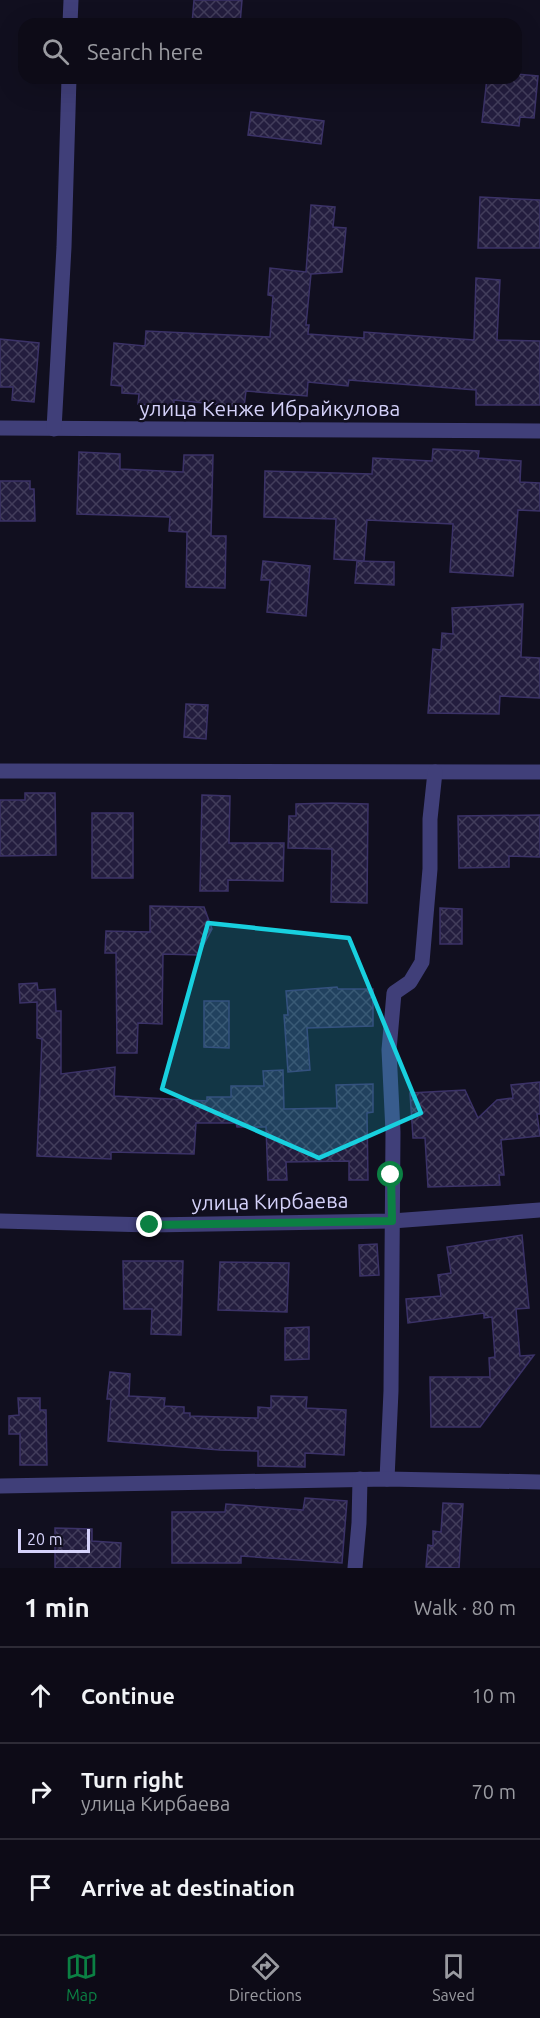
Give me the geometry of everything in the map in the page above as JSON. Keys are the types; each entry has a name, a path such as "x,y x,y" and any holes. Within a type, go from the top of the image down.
{"street":[{"path":"70,18 71,0"},
{"path":"54,429 64,247 69,84"},
{"name":"улица Кенже Ибрайкулова","path":"0,428 540,431"},
{"path":"0,771 540,772"},
{"path":"387,1479 392,1391 393,1132 389,1050 394,993 410,982 422,962 435,772"},
{"name":"улица Кирбаева","path":"0,1221 150,1225 392,1221 540,1210"},
{"path":"355,1568 360,1479"},
{"path":"0,1486 360,1479 540,1482"}],"highlighted area":[{"path":"208,923 349,938 421,1113 319,1158 162,1089"}],"building":[{"path":"194,0 242,0 240,18 192,18"},
{"path":"522,75 538,76 534,118 520,117 519,126 482,122 486,84 522,84"},
{"path":"251,112 324,121 321,144 248,135"},
{"path":"480,197 540,200 540,248 478,248"},
{"path":"311,205 335,207 333,227 346,228 342,272 311,274 306,325 309,325 308,334 364,338 364,332 474,340 476,278 500,280 497,340 540,341 540,405 476,405 476,390 349,380 348,386 308,382 307,396 246,391 244,407 174,400 174,407 138,404 139,394 122,393 122,386 111,385 114,343 145,346 146,331 270,337 273,296 268,295 270,268 306,272"},
{"path":"0,339 39,343 34,402 12,400 13,387 0,387"},
{"path":"433,449 479,451 478,458 521,461 520,482 540,483 540,511 518,510 513,576 450,572 453,524 367,520 364,561 334,559 336,519 264,517 265,471 372,474 373,458 432,461"},
{"path":"79,452 120,454 120,469 183,472 184,455 213,455 211,536 226,536 225,588 186,587 187,532 169,531 170,517 77,514"},
{"path":"0,481 30,481 30,489 34,489 35,521 0,521"},
{"path":"263,561 310,566 306,616 267,612 270,580 261,580"},
{"path":"357,561 394,562 394,585 355,583"},
{"path":"523,604 521,657 540,658 540,698 500,696 499,714 428,713 433,649 441,650 442,633 453,634 452,608"},
{"path":"186,704 208,705 206,739 184,737"},
{"path":"25,793 55,793 56,855 0,856 0,800 25,800"},
{"path":"202,795 230,796 229,843 284,843 283,881 228,880 228,891 200,891"},
{"path":"296,804 368,804 367,903 331,902 332,849 288,848 289,816 296,816"},
{"path":"92,813 133,813 133,878 92,878"},
{"path":"540,815 540,857 509,856 509,867 459,868 458,816"},
{"path":"150,906 204,907 212,929 198,955 163,954 162,1024 138,1023 137,1053 117,1053 116,953 105,953 106,931 150,932"},
{"path":"440,908 462,909 462,944 440,944"},
{"path":"37,983 38,990 55,989 56,1011 61,1011 61,1074 115,1067 114,1096 207,1101 207,1097 231,1097 231,1086 264,1086 263,1071 283,1070 284,1109 337,1108 336,1085 373,1084 373,1112 367,1113 368,1180 349,1180 349,1161 286,1162 287,1180 268,1180 266,1127 237,1127 236,1123 196,1123 194,1154 111,1152 111,1159 37,1156 42,1039 37,1038 37,1002 20,1003 19,984"},
{"path":"337,987 338,989 373,989 373,1026 307,1028 310,1070 288,1072 284,1015 288,1015 286,991"},
{"path":"204,1001 229,1001 229,1048 204,1047"},
{"path":"540,1082 540,1114 537,1114 540,1136 501,1140 504,1175 499,1175 500,1185 428,1187 425,1138 413,1138 410,1093 465,1090 478,1118 497,1100 513,1098 511,1085"},
{"path":"522,1235 529,1308 516,1309 520,1356 534,1355 480,1427 431,1427 430,1377 490,1377 489,1358 495,1357 492,1317 484,1318 484,1313 408,1323 406,1299 441,1296 438,1275 451,1273 447,1247"},
{"path":"377,1244 379,1275 360,1276 359,1245"},
{"path":"123,1261 183,1261 181,1335 151,1334 152,1309 124,1309"},
{"path":"220,1262 289,1263 287,1312 218,1310"},
{"path":"309,1327 309,1359 285,1360 285,1328"},
{"path":"110,1372 130,1374 129,1396 165,1398 164,1406 184,1407 184,1413 190,1413 190,1416 258,1418 258,1407 271,1408 271,1396 307,1397 306,1408 346,1410 344,1455 305,1453 305,1467 258,1466 258,1451 108,1441 111,1399 107,1399"},
{"path":"18,1398 40,1398 40,1410 46,1410 47,1465 20,1465 20,1434 9,1434 9,1416 19,1415"},
{"path":"305,1498 347,1501 342,1563 241,1556 241,1563 172,1563 172,1512 225,1512 226,1504 303,1510"},
{"path":"443,1503 463,1504 459,1568 426,1567 428,1545 433,1546 433,1531 441,1532"},
{"path":"55,1528 92,1529 92,1541 121,1543 120,1568 55,1568"}],"route":[{"path":"150,1225 392,1221 391,1175"}]}
